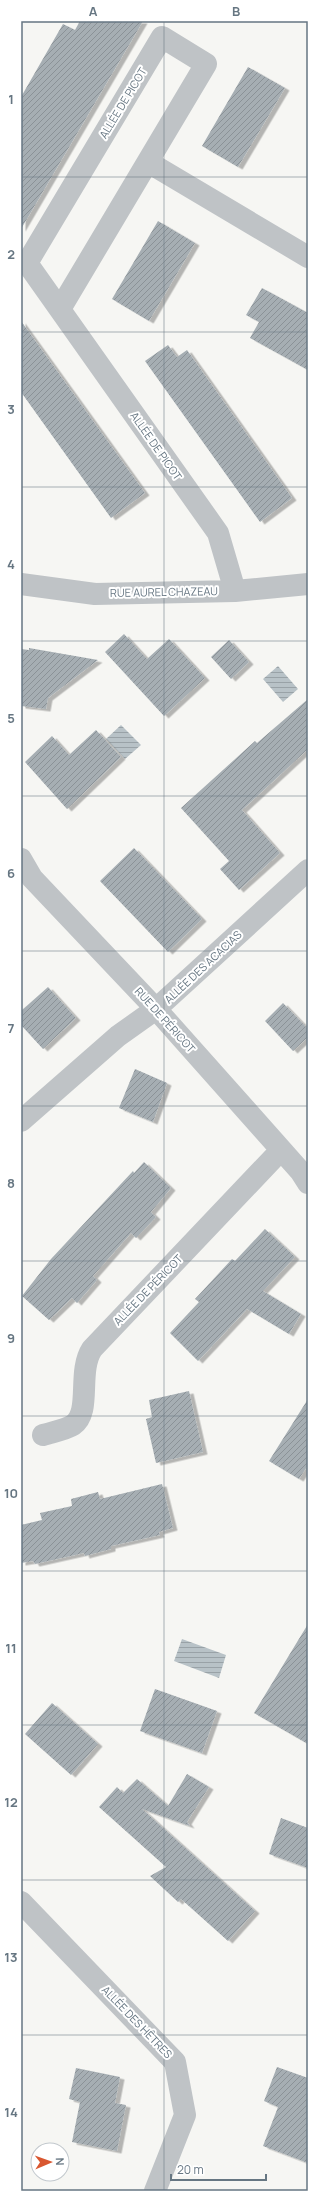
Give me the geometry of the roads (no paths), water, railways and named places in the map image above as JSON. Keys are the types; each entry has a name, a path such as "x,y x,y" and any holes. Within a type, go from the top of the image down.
{"street":[{"name":"ALLÉE DE PICOT","path":"60,309 206,64 162,38 27,263 218,533 235,591"},
{"path":"148,162 308,257"},
{"name":"RUE AUREL CHAZEAU","path":"21,584 95,594 235,591 308,584"},
{"name":"RUE DE PÉRICOT","path":"21,859 32,878 156,1009 281,1150 308,1183"},
{"name":"ALLÉE DES ACACIAS","path":"21,1121 118,1036 156,1009 308,870"},
{"name":"ALLÉE DE PÉRICOT","path":"43,1434 73,1425 84,1407 84,1370 86,1358 92,1349 281,1150"},
{"name":"ALLÉE DES HÊTRES","path":"21,1902 175,2062 185,2114 155,2191"}]}
